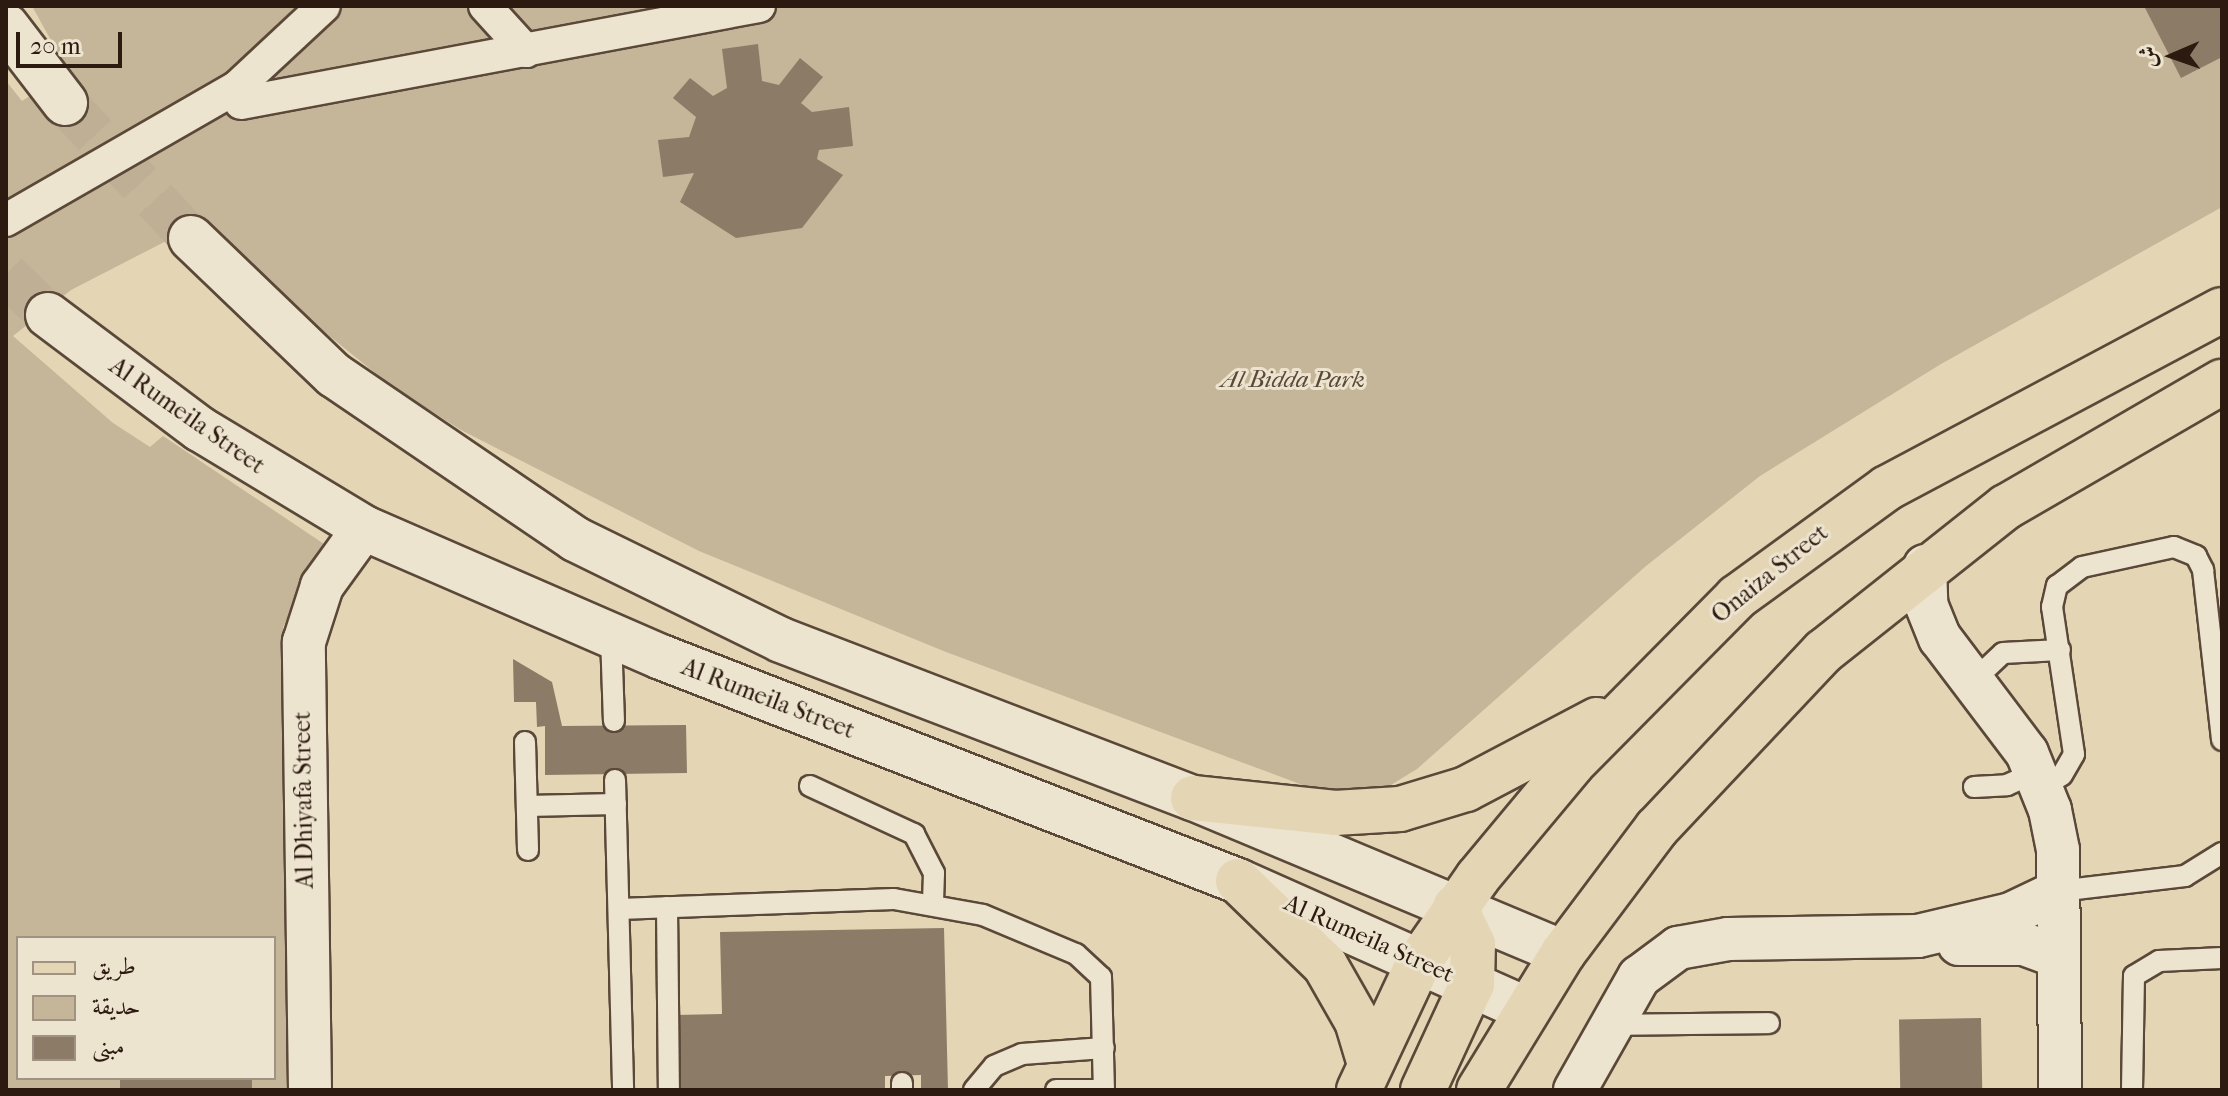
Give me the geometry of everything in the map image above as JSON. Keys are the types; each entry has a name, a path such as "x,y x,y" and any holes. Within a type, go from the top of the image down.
{"main road":[{"name":"Onaiza Street","path":"1364,1076 1419,962 1455,907 1630,702 1737,597 1834,522 1940,456 2222,310"},
{"path":"1479,1090 1563,953 1711,765 1824,651 1925,566 2071,464 2222,382"},
{"path":"1193,798 1335,813 1420,805 1466,789 1630,702"},
{"path":"1238,881 1325,965 1353,1011 1364,1076"},
{"path":"1423,1090 1472,984 1473,944 1455,907"}],"street":[{"path":"6,220 236,88 324,6"},
{"path":"485,6 526,51"},
{"path":"241,103 526,51 717,11 759,6"},
{"path":"6,26 65,103"},
{"path":"191,238 334,375 414,436 575,539 781,640 1193,798 1563,953"},
{"name":"Al Rumeila Street","path":"48,315 200,429 364,528 611,636 1238,881 1526,1009"},
{"name":"Al Dhiyafa Street","path":"310,1090 304,642 322,586 364,528"},
{"path":"1925,566 1931,622 2040,780 2058,850 2060,1090"},
{"path":"1918,936 2011,914 2059,891"},
{"path":"1575,1090 1611,1025 1651,965 1694,943 1918,936 2024,944 2059,957"}],"lane":[{"path":"1974,787 2040,780 2070,765 2075,743 2052,607 2064,577 2082,567 2167,548 2190,552 2203,570 2222,740"},
{"path":"611,636 614,721"},
{"path":"1972,682 2003,653 2060,650"},
{"path":"525,742 528,850"},
{"path":"615,780 623,1090"},
{"path":"810,786 914,834 934,873 933,902"},
{"path":"527,806 616,804"},
{"path":"2059,891 2185,876 2222,853"},
{"path":"619,909 933,902 983,915 1091,963 1103,985 1104,1090 1056,1090"},
{"path":"667,907 669,1090"},
{"path":"2132,1090 2134,976 2159,961 2222,958"},
{"path":"1611,1025 1769,1023"},
{"path":"974,1090 994,1066 1022,1054 1104,1048"}],"green space":[{"name":"Al Bidda Park","path":"32,6 2222,6 2222,207 1941,364 1760,476 1646,566 1417,769 1386,788 1352,795 1316,790 946,652 699,551 461,430 390,385 264,283 170,239 71,290 13,336 113,423 150,447 163,436 324,544 283,627 290,1090 6,1090 6,81 22,101 68,71"}],"building":[{"path":"2144,6 2222,6 2222,57 2181,78"},
{"path":"758,44 762,81 779,85 800,58 823,77 801,103 812,112 849,107 853,146 819,150 817,159 843,175 802,228 736,238 680,202 694,173 663,177 658,140 689,137 696,117 673,98 690,78 713,96 727,88 722,49"},
{"path":"513,659 552,682 562,726 686,725 687,773 545,775 545,726 537,727 536,702 514,702"},
{"path":"944,928 948,1090 921,1090 921,1075 885,1076 885,1090 677,1090 676,1015 722,1014 720,932"},
{"path":"1981,1018 1982,1090 1900,1090 1899,1019"},
{"path":"120,1080 252,1080 252,1090 120,1090"}],"tunnel":[{"path":"65,103 191,238"},
{"path":"6,274 48,315"}]}
